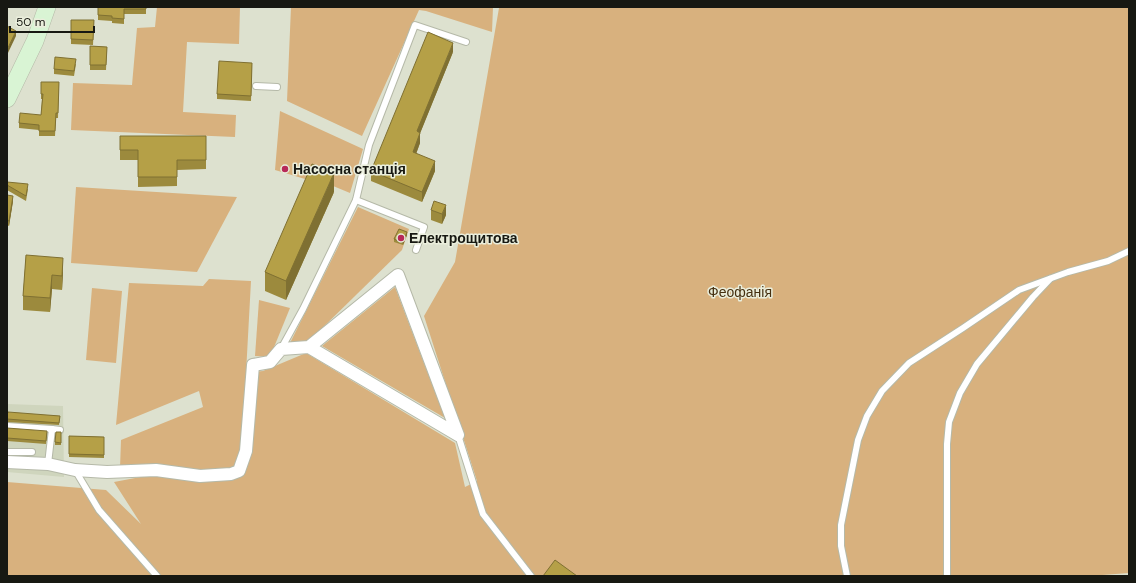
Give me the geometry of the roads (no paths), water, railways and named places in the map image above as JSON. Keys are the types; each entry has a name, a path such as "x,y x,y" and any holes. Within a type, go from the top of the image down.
{"street":[{"path":"7,99 35,41 47,7"},
{"path":"309,347 398,275 458,435"},
{"path":"7,462 48,464 75,470 107,472 156,470 200,476 231,474 239,471 246,451 253,365 270,362 281,349 309,347 458,435"}],"lane":[{"path":"281,349 303,308 356,200 369,145 415,25 466,42"},
{"path":"256,86 277,87"},
{"path":"356,200 424,227 416,250"},
{"path":"847,576 841,546 841,525 858,440 867,416 882,391 909,363 1019,290 1068,272 1108,261 1129,251"},
{"path":"947,576 947,452 949,422 960,393 977,364 1050,278"},
{"path":"7,426 60,430"},
{"path":"48,464 52,429"},
{"path":"458,435 483,514 531,576"},
{"path":"7,452 32,452"},
{"path":"75,470 99,510 157,576"}],"place":[{"name":"Насосна станція","path":"285,169"},
{"name":"Електрощитова","path":"401,238"}],"park label":[{"name":"Феофанія","path":"740,292"}]}
